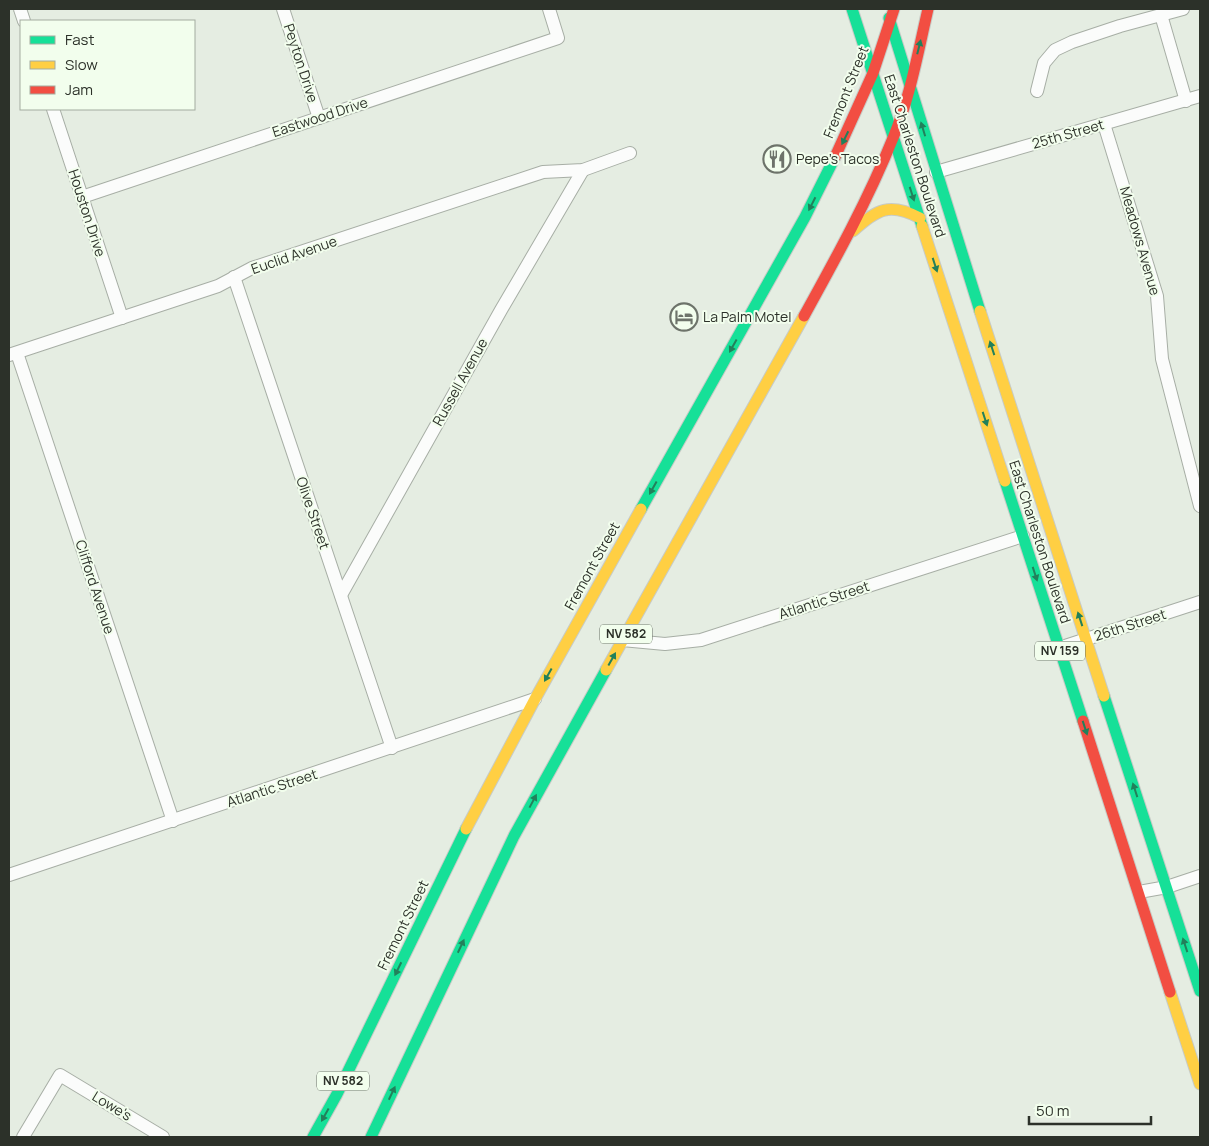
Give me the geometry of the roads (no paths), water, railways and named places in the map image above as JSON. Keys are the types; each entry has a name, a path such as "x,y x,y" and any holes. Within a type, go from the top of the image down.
{"main road":[{"name":"East Charleston Boulevard","path":"852,9 1200,1084"},
{"path":"910,86 928,9"},
{"name":"East Charleston Boulevard","path":"890,12 936,172 1200,991"},
{"name":"Fremont Street","path":"313,1137 337,1094 463,836 535,700 789,248 856,116 873,73 890,12"},
{"name":"NV 582","path":"371,1137 501,862 622,640 848,236 894,136 910,86"},
{"path":"848,236 869,217 886,209 899,208 920,218"}],"street":[{"name":"Peyton Drive","path":"283,9 319,118"},
{"name":"Eastwood Drive","path":"82,197 558,38 549,9"},
{"path":"1037,91 1044,63 1055,50 1072,42 1183,9"},
{"path":"1161,15 1186,100"},
{"name":"25th Street","path":"936,172 1200,96"},
{"name":"Houston Drive","path":"53,110 122,318"},
{"name":"Meadows Avenue","path":"1104,124 1157,296 1162,358 1200,506"},
{"name":"Euclid Avenue","path":"13,354 218,286 252,268 543,172 583,170 630,153"},
{"name":"Russell Avenue","path":"341,595 500,310 583,170"},
{"name":"Olive Street","path":"234,277 392,748"},
{"name":"Clifford Avenue","path":"13,354 173,821"},
{"name":"Atlantic Street","path":"622,640 665,644 700,640 1023,536"},
{"name":"26th Street","path":"1059,648 1200,602"},
{"name":"Atlantic Street","path":"9,875 535,700"},
{"path":"1138,892 1167,887 1200,876"},
{"name":"Lowe's","path":"24,1137 60,1075 163,1137"}],"place":[{"name":"Pepe's Tacos","path":"777,159"},
{"name":"La Palm Motel","path":"684,317"}]}
